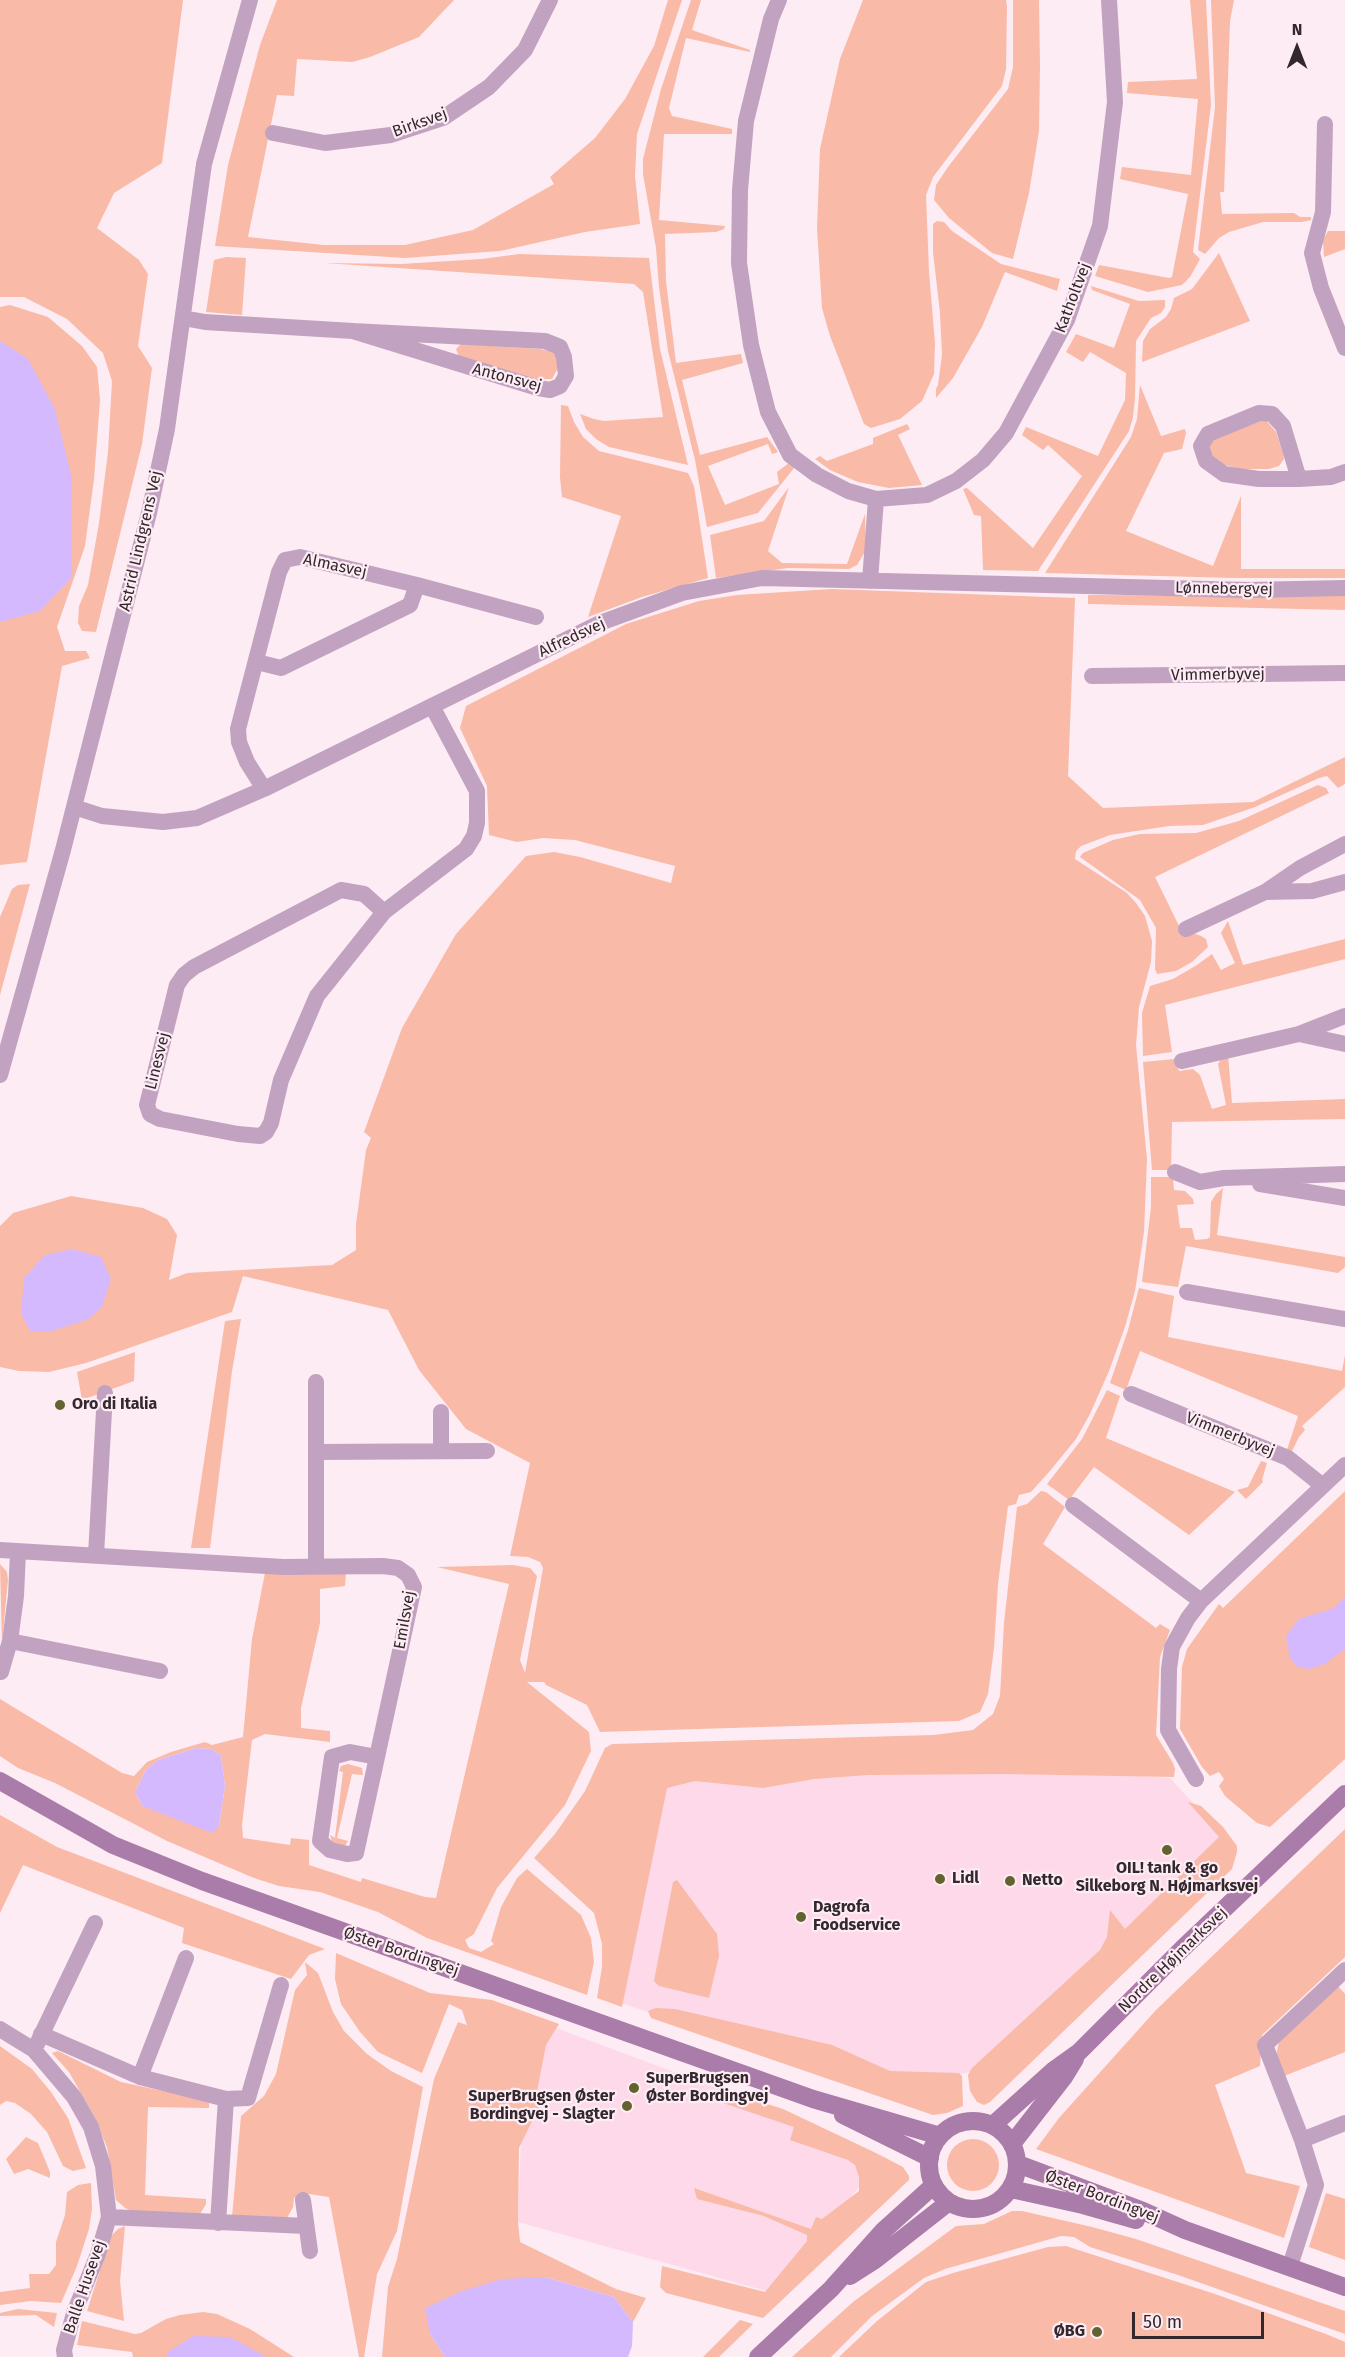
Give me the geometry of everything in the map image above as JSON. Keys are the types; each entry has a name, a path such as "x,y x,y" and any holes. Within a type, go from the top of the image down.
{"street":[{"name":"Astrid Lindgrens Vej","path":"0,1075 74,807 149,513 167,429 204,164 250,0"},
{"name":"Birksvej","path":"273,134 326,143 391,135 443,118 489,87 525,50 550,0"},
{"name":"Katholtvej","path":"779,0 771,19 746,121 740,190 740,263 751,345 768,412 790,455 817,475 848,491 876,499 927,495 956,481 983,460 1006,433 1067,320 1100,226 1115,102 1110,0"},
{"path":"1325,124 1323,212 1312,253 1322,288 1345,348"},
{"name":"Antonsvej","path":"183,318 205,322 545,341 560,347 564,357 566,376 560,386 550,390 537,388 353,331"},
{"path":"1299,479 1283,426 1272,414 1259,413 1208,434 1201,446 1206,461 1224,474 1259,479 1299,479 1331,477 1345,472"},
{"path":"870,581 876,499"},
{"name":"Almasvej","path":"264,789 247,762 239,742 238,729 279,572 285,560 300,557 536,617"},
{"name":"Alfredsvej","path":"74,807 102,816 163,822 197,818 264,789 600,623 682,594 762,578 1104,586"},
{"path":"257,662 281,668 410,605 417,585"},
{"name":"Lønnebergvej","path":"1104,586 1248,590 1345,588"},
{"name":"Vimmerbyvej","path":"1092,676 1345,673"},
{"name":"Linesvej","path":"384,912 364,894 341,890 194,967 184,975 177,985 147,1105 150,1114 160,1119 238,1134 260,1136 266,1132 271,1123 281,1080 317,996 384,912 466,849 474,836 477,823 477,790 432,706"},
{"path":"1186,929 1265,892 1300,868 1345,844"},
{"path":"1265,892 1312,891 1345,882"},
{"path":"1182,1060 1299,1034 1345,1016"},
{"path":"1299,1034 1345,1044"},
{"path":"1174,1172 1200,1182 1224,1178 1345,1174"},
{"path":"1224,1178 1345,1198"},
{"path":"1187,1292 1345,1319"},
{"path":"316,1382 316,1566"},
{"path":"96,1555 105,1393"},
{"name":"Vimmerbyvej","path":"1131,1394 1288,1458 1323,1486"},
{"path":"441,1412 441,1451"},
{"path":"316,1452 487,1451"},
{"path":"1196,1779 1168,1730 1172,1647 1188,1618 1201,1602 1345,1464"},
{"path":"1073,1505 1201,1602"},
{"name":"Emilsvej","path":"0,1550 284,1567 383,1566 398,1568 408,1575 414,1587 377,1757 356,1853 347,1854 330,1850 320,1841 332,1757 350,1752 377,1757"},
{"path":"1,1672 10,1641 16,1596 18,1552"},
{"path":"10,1641 160,1671"},
{"name":"Øster Bordingvej","path":"0,1780 113,1845 202,1881 813,2099 940,2136"},
{"name":"Nordre Højmarksvej","path":"993,2125 1054,2070 1079,2052 1345,1794"},
{"path":"34,2050 95,1923"},
{"path":"140,2077 186,1958"},
{"path":"1290,2266 1316,2185 1302,2140 1265,2045 1345,1970"},
{"path":"41,2034 140,2077 226,2099 248,2098 281,1985"},
{"name":"Balle Husevej","path":"0,2029 34,2050 74,2097 91,2127 104,2166 109,2217 98,2254 74,2313 64,2350 65,2357"},
{"name":"Nordre Højmarksvej","path":"1012,2144 1064,2077 1079,2052"},
{"path":"218,2223 226,2099"},
{"name":"Øster Bordingvej","path":"813,2099 900,2145 930,2158"},
{"path":"966,2121 993,2125 1004,2133 1012,2144 1018,2164 1011,2189 1004,2197 986,2207 965,2208 949,2202 934,2185 930,2175 930,2158 940,2136 956,2124 966,2121"},
{"path":"1302,2140 1345,2123"},
{"name":"Øster Bordingvej","path":"1018,2164 1185,2230 1345,2287"},
{"path":"758,2357 831,2289 884,2231 934,2185"},
{"name":"Øster Bordingvej","path":"1011,2189 1185,2230"},
{"path":"303,2200 310,2251"},
{"path":"831,2289 875,2260 949,2202"},
{"path":"109,2217 306,2226"}],"shaded area":[{"path":"0,0 183,0 162,163 114,193 97,228 139,260 148,274 138,346 152,368 142,444 96,632 82,631 78,623 79,606 88,585 99,523 108,452 112,381 103,353 67,319 24,297 0,297"},
{"path":"277,0 454,0 419,37 370,57 352,62 297,59 294,96 277,95 248,237 324,245 405,245 473,230 554,184 550,177 595,138 625,99 654,46 668,0 682,0 637,134 635,176 640,224 585,232 500,251 405,258 215,246 228,165 260,45"},
{"path":"691,0 701,0 692,30 750,50 750,52 686,38 669,108 672,116 732,129 732,134 664,134 659,220 725,226 724,229 716,232 665,234 666,281 676,363 741,354 743,363 682,380 700,455 767,437 778,452 772,454 768,444 708,466 725,505 779,484 777,472 789,463 794,468 758,513 707,527 695,460 668,351 656,248 643,174 643,159 661,89"},
{"path":"863,0 1006,0 1007,6 1006,69 1002,86 933,177 926,195 935,343 934,374 922,401 900,419 871,428 864,424 830,336 822,308 817,228 820,149 840,59"},
{"path":"1013,0 1039,0 1040,66 1039,131 1029,193 1013,259 992,253 949,218 934,200 936,185 948,167 1008,89 1013,67"},
{"path":"1190,0 1206,0 1211,105 1193,252 1200,259 1190,277 1182,285 1148,292 1095,276 1099,265 1172,277 1188,194 1120,179 1122,167 1191,175 1198,99 1127,93 1128,82 1197,79"},
{"path":"1211,0 1234,0 1230,21 1224,192 1220,192 1222,214 1294,213 1300,217 1311,217 1311,220 1263,222 1229,232 1219,238 1205,254 1198,250 1215,107"},
{"path":"937,221 944,222 952,231 1001,264 1060,279 1057,291 1005,272 982,327 953,378 936,398 942,355 933,252 933,224"},
{"path":"1328,231 1345,231 1345,249 1324,257 1323,240"},
{"path":"1219,253 1250,321 1142,362 1143,341 1150,329 1166,317 1174,298 1192,289"},
{"path":"519,254 649,258 660,349 688,465 609,447 586,429 580,414 604,421 663,417 643,292 634,284 325,263 401,264 482,259"},
{"path":"226,257 246,258 242,315 206,312 214,260"},
{"path":"1091,286 1139,301 1165,300 1165,307 1161,313 1151,318 1136,341 1135,398 1129,431 1038,571 983,570 981,516 974,515 963,489 967,488 1033,548 1082,476 1048,445 1043,450 1022,435 1026,427 1098,456 1125,400 1126,373 1090,352 1083,362 1066,352 1076,334 1114,348 1130,304 1092,290"},
{"path":"10,305 48,317 82,346 97,367 100,400 94,479 85,546 57,627 65,651 86,651 90,658 62,666 27,862 0,865 0,307"},
{"path":"0,341 28,359 55,409 72,479 72,577 40,611 0,622"},
{"path":"461,344 540,349 553,352 558,358 559,366 552,379 536,379 459,357 456,349"},
{"path":"1140,385 1161,436 1185,429 1186,433 1182,449 1164,453 1126,531 1213,566 1241,496 1241,569 1345,569 1345,578 1234,578 1045,573 1131,437 1137,419"},
{"path":"561,405 568,406 583,437 599,451 688,473 694,486 708,578 642,597 588,617 621,516 562,497"},
{"path":"1265,419 1276,432 1283,453 1284,459 1279,466 1269,469 1242,469 1224,465 1211,458 1208,444 1211,438"},
{"path":"907,424 910,429 898,435 922,485 889,488 858,482 830,470 815,459 820,456 827,461 873,444 873,438"},
{"path":"789,487 768,551 782,563 847,564 865,514 866,550 857,565 849,569 788,568 716,578 710,535 764,521"},
{"path":"832,589 1075,598 1068,776 1103,808 1253,802 1345,757 1345,784 1338,788 1327,776 1255,807 1203,825 1169,826 1110,835 1081,846 1076,851 1075,859 1127,893 1136,903 1145,916 1152,941 1151,962 1139,1007 1136,1045 1147,1159 1144,1232 1135,1291 1125,1327 1090,1414 1076,1439 1049,1472 1031,1492 1019,1495 1016,1504 1008,1506 988,1694 980,1712 959,1721 600,1732 587,1705 544,1682 527,1682 589,1732 591,1751 565,1805 497,1888 474,1934 465,1940 469,1948 481,1952 494,1944 491,1941 501,1907 517,1878 527,1869 581,1915 591,1938 594,1962 587,1995 427,1938 378,1912 320,1892 279,1886 254,1878 167,1841 55,1783 18,1768 0,1756 0,1699 122,1773 134,1776 147,1762 171,1752 205,1742 212,1745 243,1737 252,1639 265,1573 346,1573 345,1586 320,1589 320,1623 301,1708 301,1728 330,1731 330,1742 265,1734 252,1740 242,1825 243,1838 290,1845 291,1838 309,1840 309,1865 361,1882 362,1878 425,1897 436,1898 509,1584 437,1567 513,1565 530,1568 537,1576 520,1660 525,1673 543,1568 540,1562 528,1557 510,1556 530,1463 466,1429 419,1370 388,1310 243,1276 232,1312 86,1363 49,1372 19,1371 0,1367 0,1226 13,1213 71,1196 143,1208 167,1219 177,1235 169,1280 187,1273 332,1265 356,1250 356,1224 366,1150 371,1138 364,1132 402,1028 456,934 526,856 554,852 580,857 671,883 675,866 575,840 543,838 517,842 489,835 487,786 460,728 466,706 626,624 699,601 737,595","holes":["196,1748 212,1749 221,1756 225,1786 219,1826 142,1806 135,1792 146,1770 158,1760"]},
{"path":"1088,595 1345,596 1345,610 1088,604"},
{"path":"1318,785 1326,788 1329,793 1155,877 1184,936 1193,933 1201,936 1206,939 1208,947 1192,962 1176,971 1157,974 1155,969 1156,928 1140,900 1080,857 1083,853 1113,840 1140,834 1196,833 1239,821"},
{"path":"30,884 0,995 0,917 12,889 18,885"},
{"path":"1228,921 1243,965 1345,939 1345,959 1165,1005 1172,1052 1143,1056 1142,1013 1150,986 1173,979 1212,954 1221,970 1235,963 1221,933"},
{"path":"1228,1054 1232,1103 1345,1099 1345,1119 1172,1122 1171,1170 1152,1170 1143,1062 1175,1059 1179,1071 1193,1069 1200,1075 1212,1109 1226,1105 1218,1064 1223,1056"},
{"path":"1151,1177 1173,1177 1174,1190 1185,1191 1193,1199 1194,1204 1177,1205 1180,1228 1192,1228 1195,1240 1210,1237 1211,1202 1223,1188 1217,1235 1345,1257 1345,1267 1338,1273 1186,1246 1178,1287 1142,1282 1151,1207"},
{"path":"72,1249 101,1257 111,1279 102,1307 89,1319 52,1331 31,1332 21,1314 24,1278 45,1255"},
{"path":"1139,1288 1174,1296 1168,1337 1342,1371 1345,1355 1345,1387 1302,1426 1305,1430 1290,1455 1286,1453 1298,1416 1140,1351 1126,1390 1110,1383"},
{"path":"241,1319 232,1371 210,1548 191,1548 225,1321"},
{"path":"135,1352 134,1381 82,1400 77,1372"},
{"path":"1107,1390 1120,1396 1106,1438 1235,1492 1189,1535 1094,1467 1069,1500 1047,1484 1082,1439"},
{"path":"1261,1461 1267,1463 1263,1482 1246,1499 1237,1490 1248,1487"},
{"path":"1041,1491 1046,1492 1065,1507 1043,1544 1156,1628 1160,1624 1170,1630 1160,1657 1156,1735 1173,1763 1174,1777 1004,1774 868,1775 814,1779 763,1788 695,1781 667,1788 622,2007 597,1998 602,1967 602,1944 594,1913 534,1858 555,1834 585,1791 605,1748 612,1744 934,1735 973,1730 993,1714 1000,1696 1004,1623 1017,1507 1027,1504"},
{"path":"1345,1491 1345,1759 1270,1827 1257,1823 1225,1796 1219,1786 1224,1779 1219,1772 1210,1776 1202,1767 1180,1729 1182,1667 1187,1649 1219,1604 1223,1608"},
{"path":"0,1564 7,1572 8,1580 2,1643"},
{"path":"1345,1597 1345,1649 1325,1664 1310,1669 1298,1667 1290,1658 1286,1636 1299,1619 1334,1608"},
{"path":"196,1748 212,1749 221,1756 225,1786 219,1826 212,1833 142,1806 135,1792 146,1770 158,1760"},
{"path":"860,1757 1170,1778 1223,1836 980,2070 893,2088 620,2003 661,1775"},
{"path":"348,1764 362,1768 363,1775 352,1774 337,1838 348,1841 344,1848 333,1844 330,1835 335,1838 343,1772 339,1771 341,1766"},
{"path":"1188,1802 1201,1806 1223,1827 1237,1846 1232,1869 990,2102 984,2105 977,2102 970,2091 968,2075 972,2068 1100,1950 1107,1937 1110,1910 1125,1929 1219,1837"},
{"path":"0,1815 57,1847 325,1949 309,1955 291,1979 182,1943 184,1928 23,1865 0,1913"},
{"path":"1345,1829 1345,1957 1262,2035 1260,2066 1215,2085 1246,2173 1300,2186 1284,2238 1036,2149 1059,2118 1156,2010"},
{"path":"677,1880 717,1934 719,1956 709,1998 659,1986 654,1981 673,1882"},
{"path":"336,1953 430,1993 492,2000 559,2024 546,2045 536,2096 541,2103 519,2148 520,2242 616,2289 646,2298 633,2322 614,2297 545,2277 430,2334 445,2357 382,2357 388,2287 397,2259 434,2079 458,2022 467,2025 462,2010 449,2004 422,2073 378,2052 360,2032 341,2004 335,1979"},
{"path":"305,1962 318,1973 333,2012 344,2031 367,2054 391,2071 423,2087 397,2231 377,2274 364,2357 359,2357 329,2197 309,2194 294,2198 293,2207 287,2218 232,2217 241,2116 264,2096 276,2074 295,1990 307,1975"},
{"path":"1337,1985 1345,1994 1345,2052 1284,2076 1276,2056 1279,2041"},
{"path":"656,2008 675,2009 832,2045 890,2071 959,2073 962,2076 963,2106 947,2113 933,2115 651,2018 648,2011"},
{"path":"548,2025 741,2097 867,2152 872,2172 770,2292 518,2222 523,2090"},
{"path":"0,2046 32,2069 51,2092 68,2118 86,2168 73,2171 63,2166 47,2132 31,2114 15,2103 6,2101 0,2105"},
{"path":"58,2051 121,2082 209,2101 209,2108 148,2107 145,2195 206,2199 206,2204 200,2214 132,2211 116,2200 107,2147 95,2118 69,2072 52,2053"},
{"path":"733,2093 783,2109 903,2167 909,2176 909,2180 763,2318 666,2293 660,2287 662,2266 765,2292 807,2241 807,2235 764,2216 697,2199 694,2188 811,2229 816,2217 822,2219 859,2191 859,2177 855,2165 848,2160 790,2140 794,2127 723,2103 725,2098"},
{"path":"26,2137 38,2143 50,2172 50,2178 28,2169 14,2174 6,2159"},
{"path":"968,2139 978,2139 987,2143 995,2151 999,2165 995,2179 987,2187 978,2191 968,2191 959,2187 951,2179 947,2170 947,2160 951,2151 959,2143"},
{"path":"91,2183 92,2209 89,2229 77,2266 61,2303 31,2301 0,2305 0,2292 30,2288 29,2274 49,2274 56,2265 56,2242 65,2215 67,2192 78,2185"},
{"path":"1326,2193 1345,2199 1345,2260 1309,2247"},
{"path":"1012,2211 1022,2211 1136,2239 1345,2311 1345,2334 1178,2275 1090,2247 1074,2237 1061,2236 945,2269 924,2278 872,2316 831,2357 792,2357 853,2302 956,2226 984,2224"},
{"path":"125,2226 120,2281 124,2321 87,2311 111,2236"},
{"name":"ØBG","path":"1066,2246 1218,2295 1326,2334 1345,2342 1345,2357 839,2357 877,2321 926,2282 1048,2247"},
{"path":"545,2277 614,2297 633,2322 632,2346 628,2357 445,2357 430,2334 425,2308 462,2291 502,2279"},
{"path":"18,2309 57,2313 54,2327 36,2315 0,2316 0,2313"},
{"path":"203,2312 217,2314 250,2329 294,2357 133,2357 132,2352 77,2345 82,2321 135,2334 166,2319"},
{"path":"740,2320 753,2324 719,2357 703,2357"},
{"path":"193,2336 230,2337 266,2357 167,2357 168,2352"}],"place":[{"name":"Oro di Italia","path":"60,1405"},
{"name":"OIL! tank & go Silkeborg N. Højmarksvej","path":"1167,1850"},
{"name":"Lidl","path":"940,1879"},
{"name":"Netto","path":"1010,1881"},
{"name":"Dagrofa Foodservice","path":"801,1917"},
{"name":"SuperBrugsen Øster Bordingvej","path":"634,2088"},
{"name":"SuperBrugsen Øster Bordingvej - Slagter","path":"627,2106"},
{"name":"ØBG","path":"1097,2332"}]}
